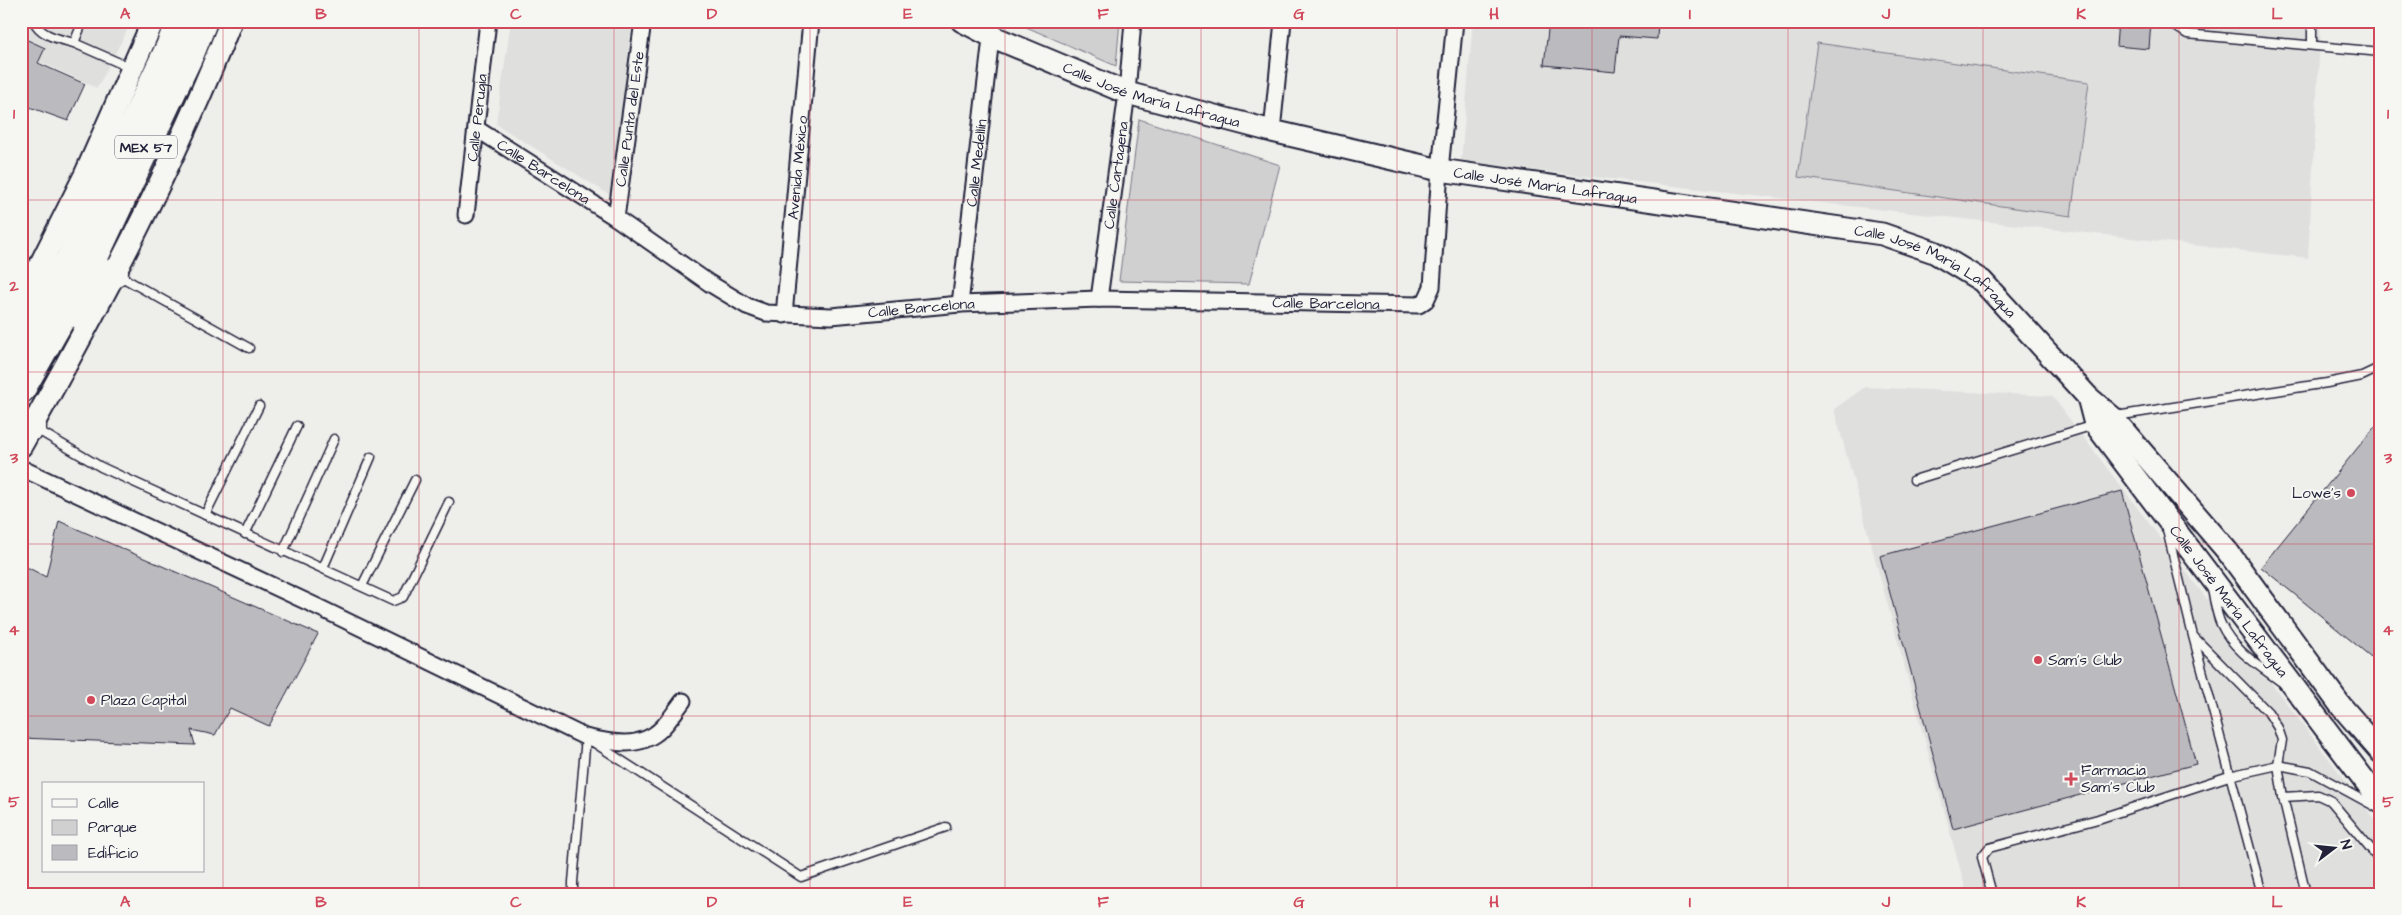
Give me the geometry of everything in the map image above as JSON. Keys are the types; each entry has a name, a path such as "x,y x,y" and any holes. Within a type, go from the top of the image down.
{"highway":[{"name":"MEX 57","path":"78,265 180,21"},
{"name":"MEX 57","path":"21,388 34,345 191,52 203,21"},
{"path":"34,345 114,273"}],"main road":[{"path":"21,303 85,175 153,21"},
{"path":"25,434 139,226 217,57 231,21"},
{"name":"Calle José María Lafragua","path":"962,21 992,29 1126,92 1272,131 1440,170 1882,234 1934,252 1982,281 2088,397 2163,514 2381,802"},
{"name":"Calle José María Lafragua","path":"2103,421 2228,552 2341,706 2381,752"},
{"path":"2341,706 2356,742 2359,774"}],"street":[{"name":"Calle Perugia","path":"466,215 488,21"},
{"name":"Calle Punta del Este","path":"616,218 643,21"},
{"name":"Avenida México","path":"784,315 811,21"},
{"name":"Calle Cartagena","path":"1099,299 1126,92 1133,21"},
{"path":"1272,131 1283,21"},
{"path":"1440,170 1455,21"},
{"name":"Calle Medellín","path":"960,304 992,29"},
{"name":"Calle Barcelona","path":"477,128 616,218 709,283 748,306 766,313 784,315 831,316 960,304 1099,299 1419,305 1426,300 1432,287 1440,170"},
{"path":"21,468 318,607 585,737 617,745 645,740 661,729 683,701"}],"lane":[{"path":"34,21 37,28 51,36 74,43 133,69"},
{"path":"74,43 83,21"},
{"path":"2176,21 2178,28 2187,34 2381,52"},
{"path":"2312,21 2312,45"},
{"path":"114,273 249,348"},
{"path":"1914,480 2103,421 2326,384 2362,376 2381,367"},
{"path":"205,515 259,406"},
{"path":"245,534 297,426"},
{"path":"25,434 101,467 283,552 323,568 387,600 393,601 403,597 449,502"},
{"path":"283,552 334,439"},
{"path":"323,568 371,457"},
{"path":"362,586 415,480"},
{"path":"2163,514 2193,636 2262,894"},
{"path":"2193,636 2268,712 2282,740 2278,765 2283,797 2306,894"},
{"path":"573,894 585,737 801,877 946,827"},
{"path":"1992,894 1982,857 1989,848 2098,819 2230,776 2278,765 2310,771 2381,810"},
{"path":"2283,797 2306,794 2318,795 2330,801 2381,861"}],"shaded area":[{"path":"21,21 132,21 97,88 21,53"},
{"path":"511,21 632,21 613,197 496,124"},
{"path":"1473,21 2321,21 2308,258 1461,162"},
{"path":"1865,387 2052,396 2381,827 2381,894 1967,894 1834,409"}],"green space":[{"path":"1017,21 1120,21 1116,66 1017,23"},
{"path":"1817,43 2089,82 2071,216 1798,177"},
{"path":"1139,119 1280,165 1249,284 1119,281"}],"building":[{"path":"1549,21 1658,21 1657,39 1619,36 1615,72 1544,65"},
{"path":"2118,21 2151,21 2149,49 2116,46"},
{"path":"21,37 45,48 38,63 85,84 68,121 21,104"},
{"name":"Lowe's","path":"2381,419 2381,665 2261,567"},
{"name":"Sam's Club","path":"2122,491 2196,764 1953,829 1880,556"},
{"name":"Plaza Capital","path":"59,521 318,634 269,726 230,708 215,735 191,730 195,745 21,738 21,564 46,577"}],"place":[{"name":"Lowe's","path":"2351,493"},
{"name":"Sam's Club","path":"2038,660"},
{"name":"Plaza Capital","path":"91,700"},
{"name":"Farmacia Sam's Club","path":"2071,779"}]}
